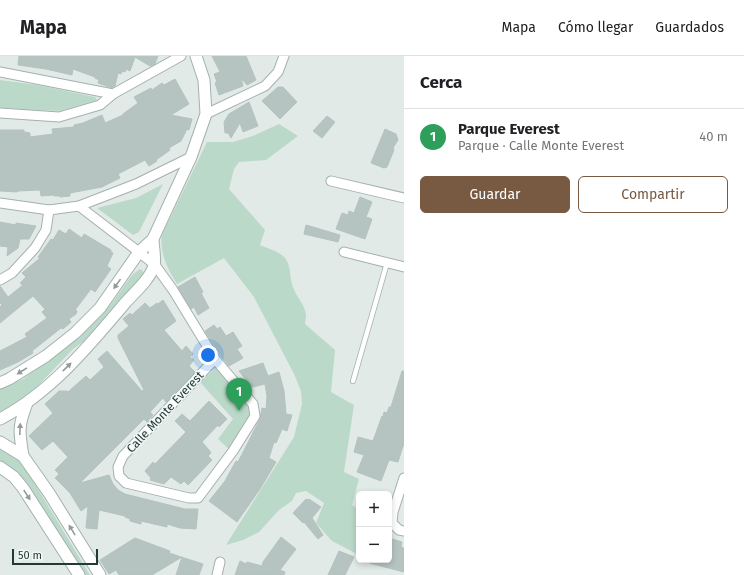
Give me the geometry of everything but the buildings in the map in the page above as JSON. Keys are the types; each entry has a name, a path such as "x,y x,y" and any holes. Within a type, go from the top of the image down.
{"street":[{"path":"0,113 58,117 100,105 113,94 181,56"},
{"path":"0,383 46,356 74,333 100,308 140,252 153,239 190,157 206,114 204,80 196,56"},
{"path":"206,114 265,86 278,72 284,56"},
{"path":"0,72 113,94"},
{"path":"0,203 49,210 79,206 136,184 190,157"},
{"path":"332,181 404,198"},
{"name":"Calle Monte Everest","path":"79,206 155,265 215,359 254,404 255,416 222,467 198,498 189,498 126,484 119,476 118,467 123,456 215,359"},
{"path":"0,280 12,273 35,248 46,230 49,210"},
{"path":"0,419 27,403 86,349 147,278 155,265 153,239"},
{"path":"344,252 404,267"},
{"path":"23,456 19,431 21,418 27,403"},
{"path":"0,442 23,456 49,493 100,575"},
{"path":"0,467 14,477 23,488 79,575"},
{"path":"404,478 393,512 392,523 400,530 404,531"},
{"path":"217,575 220,562"}],"lane":[{"path":"353,380 387,263"}],"green space":[{"path":"0,80 37,85 95,97 97,100 59,111 0,108"},
{"path":"279,124 298,136 266,160 239,162 234,169 229,189 265,230 260,245 278,253 286,259 293,287 305,311 305,324 335,350 331,392 354,405 344,472 359,479 352,505 356,508 356,553 332,541 316,523 324,503 306,491 296,493 292,501 279,510 259,532 243,540 226,545 294,437 302,404 301,391 294,374 254,297 224,258 177,284 170,273 163,254 161,241 162,235 207,142 233,142 253,136"},
{"path":"163,184 139,232 133,235 97,208 136,198"},
{"path":"140,269 143,271 143,275 87,339 73,349 27,397 0,413 0,389 23,379 78,337 112,303 132,275"},
{"path":"218,366 251,404 250,421 231,451 218,439 233,419 200,382"},
{"path":"0,446 18,460 30,476 90,575 84,575 32,493 3,463 0,462"}],"place":[{"name":"Parque Everest","path":"239,411"}]}
